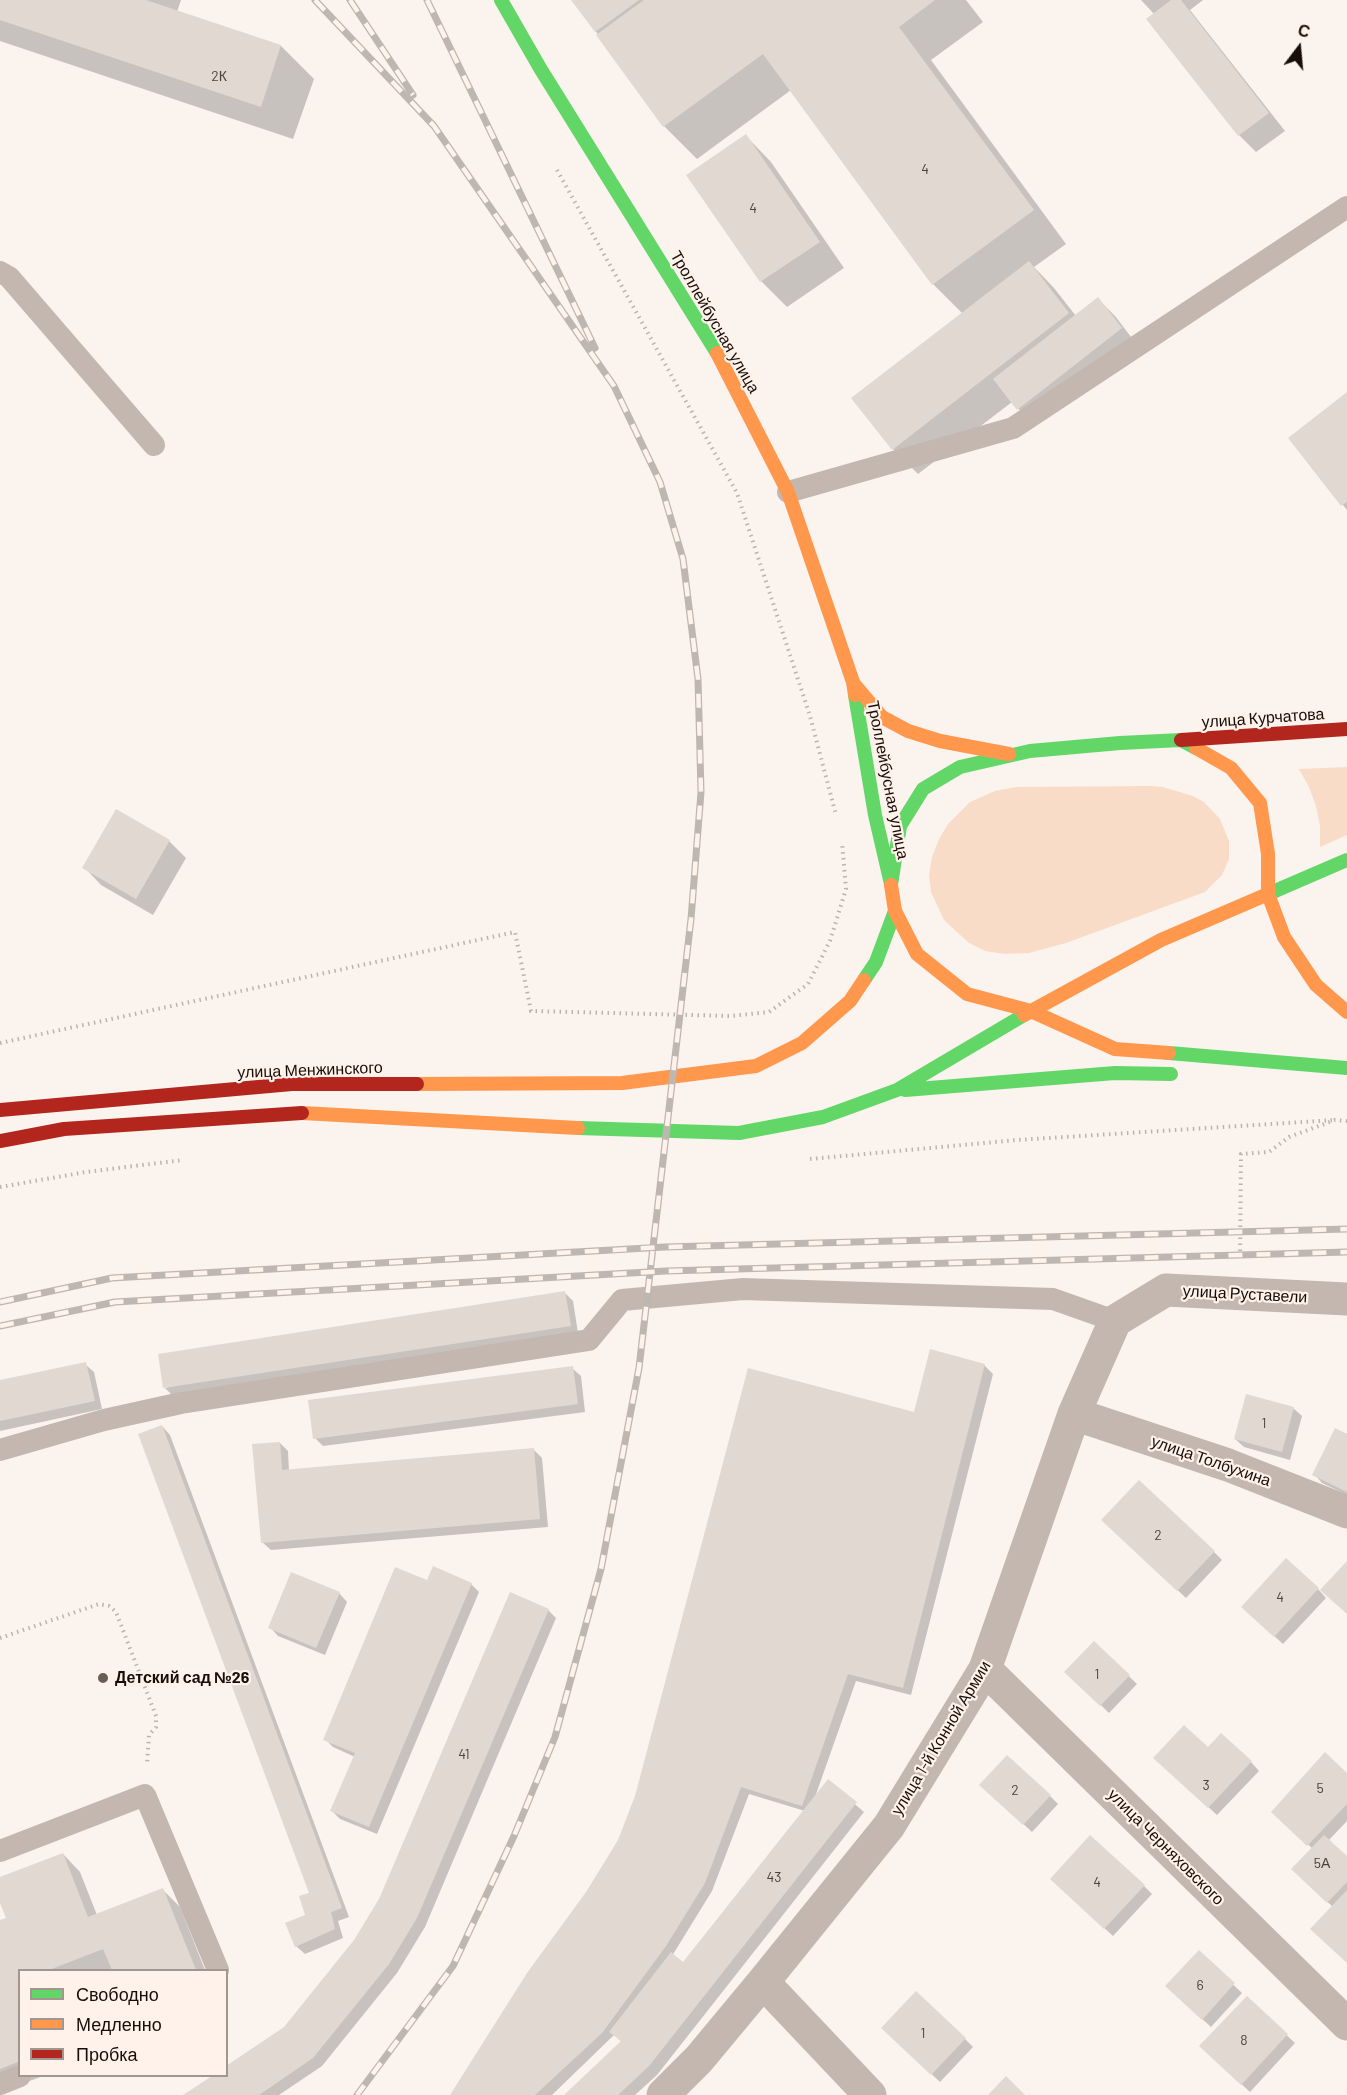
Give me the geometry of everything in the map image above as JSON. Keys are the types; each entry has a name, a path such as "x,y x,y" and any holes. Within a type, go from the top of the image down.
{"main road":[{"name":"Троллейбусная улица","path":"501,0 540,68 717,353 788,492 853,682 875,814 891,885"},
{"name":"Троллейбусная улица","path":"853,682 882,717 908,731 940,741 1010,754"},
{"name":"улица Курчатова","path":"1010,754 1097,745 1347,729"},
{"path":"1181,740 1231,768 1260,803 1268,854 1268,894 1284,937 1316,986 1347,1012"},
{"path":"1010,754 960,767 922,789 900,826 891,885 895,910 917,954 967,994 1031,1011 1115,1049 1347,1068"},
{"path":"0,1141 64,1129 293,1113 620,1130 739,1133 823,1117 897,1090 1031,1011 1161,940 1347,860"},
{"name":"улица Менжинского","path":"1,1110 292,1084 622,1083 756,1066 802,1043 850,1001 876,962 895,910"},
{"path":"897,1090 1115,1073 1184,1074"},
{"path":"1254,1074 1347,1075"}],"street":[{"name":"улица Руставели","path":"1114,1321 1166,1290 1347,1299"},
{"name":"улица 1-й Конной Армии","path":"663,2095 699,2059 764,1982 889,1826 985,1669 1074,1414 1114,1321"},
{"name":"улица Толбухина","path":"1074,1414 1228,1465 1347,1512"},
{"name":"улица Черняховского","path":"985,1669 1347,2024"},
{"path":"764,1982 870,2095"}],"lane":[{"path":"788,492 1013,429 1347,207"},
{"path":"0,272 9,277 154,445"},
{"path":"0,1450 104,1420 181,1403 589,1340 622,1300 743,1289 1053,1299 1114,1321"},
{"path":"0,1851 145,1795 217,1969"},
{"path":"0,2084 18,2077"}],"path":[{"path":"553,162 737,493 810,716 838,825"},
{"path":"0,1043 514,932 531,1011 731,1017 769,1012 808,984 830,941 846,889 841,836"},
{"path":"1238,1294 1241,1154 1269,1152 1289,1137 1335,1120"},
{"path":"809,1159 1017,1140 1347,1121"},
{"path":"0,1187 86,1172 191,1159"},
{"path":"0,1638 99,1604 109,1606 116,1612 156,1716 156,1727 148,1735 145,1795"}],"shaded area":[{"path":"1347,767 1347,835 1320,847 1320,826 1316,806 1299,769"},
{"path":"1016,787 1163,787 1193,796 1204,802 1220,819 1229,841 1229,859 1222,875 1205,892 1066,943 1029,953 1005,954 985,951 969,943 944,920 931,892 929,875 932,857 948,824 970,802 995,791"}],"building":[{"path":"0,0 146,0 281,45 261,107 0,20"},
{"path":"571,0 639,0 595,32"},
{"path":"644,0 935,0 899,27 1034,210 932,285 763,54 663,127 596,35"},
{"path":"1171,0 1181,0 1269,113 1238,136 1146,19"},
{"path":"746,134 820,242 760,282 686,175"},
{"path":"1029,261 1069,313 892,450 851,398"},
{"path":"1098,297 1122,328 1017,410 993,379"},
{"path":"1347,392 1347,502 1341,506 1288,438"},
{"path":"116,809 170,840 136,899 82,868"},
{"path":"565,1291 571,1326 163,1388 158,1354"},
{"path":"930,1349 985,1364 903,1688 848,1674 802,1806 741,1787 705,1883 666,1946 602,2033 535,2095 450,2095 527,1973 586,1892 618,1840 635,1796 748,1368 914,1412"},
{"path":"86,1362 95,1401 0,1421 0,1380"},
{"path":"573,1366 578,1404 313,1439 308,1400"},
{"path":"1246,1394 1294,1407 1282,1452 1234,1439"},
{"path":"162,1425 342,1908 331,1912 335,1929 295,1947 285,1923 305,1915 299,1896 309,1893 138,1434"},
{"path":"1335,1428 1347,1434 1347,1492 1312,1475"},
{"path":"280,1442 282,1470 534,1448 540,1519 261,1543 252,1444"},
{"path":"1139,1480 1215,1551 1177,1591 1101,1520"},
{"path":"1286,1558 1319,1588 1274,1637 1241,1607"},
{"path":"1347,1561 1347,1614 1320,1590"},
{"path":"433,1566 472,1583 369,1827 330,1811 355,1753 323,1740 395,1567 427,1580"},
{"path":"291,1572 340,1592 316,1648 268,1628"},
{"path":"510,1592 549,1609 417,1918 389,1964 313,2058 259,2095 183,2095 210,2077 228,2077 228,2065 284,2027 354,1940 379,1899"},
{"path":"1094,1641 1130,1675 1100,1706 1064,1672"},
{"path":"1184,1725 1208,1747 1221,1733 1252,1761 1208,1808 1153,1758"},
{"path":"1325,1752 1347,1773 1347,1804 1307,1846 1271,1812"},
{"path":"1007,1755 1051,1795 1023,1825 979,1785"},
{"path":"828,1779 857,1802 649,2066 618,2095 564,2095 621,2041 609,2032 671,1952 683,1962"},
{"path":"1090,1835 1145,1885 1104,1929 1050,1879"},
{"path":"1324,1835 1347,1856 1347,1882 1327,1903 1291,1869"},
{"path":"63,1853 88,1917 163,1888 196,1969 112,1969 103,1949 52,1969 18,1969 18,2062 0,2069 0,1920 6,1918 0,1903 0,1877"},
{"path":"1347,1890 1347,1963 1310,1929"},
{"path":"1199,1950 1235,1983 1202,2020 1165,1986"},
{"path":"916,1991 966,2038 931,2075 881,2028"},
{"path":"1247,1996 1288,2034 1241,2085 1199,2046"},
{"path":"1006,2076 1025,2095 988,2095"}],"railway":[{"path":"315,0 434,126 614,386 660,482 683,559 698,679 701,792 691,919 639,1368 601,1569 555,1737 514,1836 453,1966 357,2095"},
{"path":"350,0 413,95"},
{"path":"427,0 595,348"},
{"path":"0,1302 112,1278 665,1247 1347,1229"},
{"path":"0,1326 115,1302 666,1271 1347,1252"}],"traffic: fast":[{"path":"501,0 540,68 717,353"},
{"path":"855,695 875,815 891,884"},
{"path":"891,885 900,826 923,789 960,767 1030,751 1120,743 1181,740 1196,748"},
{"path":"1268,894 1347,860"},
{"path":"864,980 876,962 895,911"},
{"path":"578,1128 739,1133 823,1117 897,1090 1024,1015"},
{"path":"1169,1053 1347,1068"},
{"path":"905,1090 1115,1073 1171,1074"}],"traffic: slow":[{"path":"717,353 788,492 853,682 855,695"},
{"path":"854,684 882,717 908,731 940,741 1009,754"},
{"path":"1196,748 1231,768 1260,803 1268,854 1268,894 1284,937 1316,985 1347,1012"},
{"path":"891,885 895,911 917,954 967,994 1031,1011 1115,1049 1169,1053"},
{"path":"1024,1015 1161,940 1268,894"},
{"path":"417,1084 622,1083 756,1066 802,1043 850,1001 864,980"},
{"path":"302,1113 578,1128"}],"traffic: jam":[{"path":"1181,740 1347,729"},
{"path":"0,1110 292,1084 417,1084"},
{"path":"0,1141 64,1129 302,1113"}],"place":[{"name":"Детский сад №26","path":"103,1678"}]}
